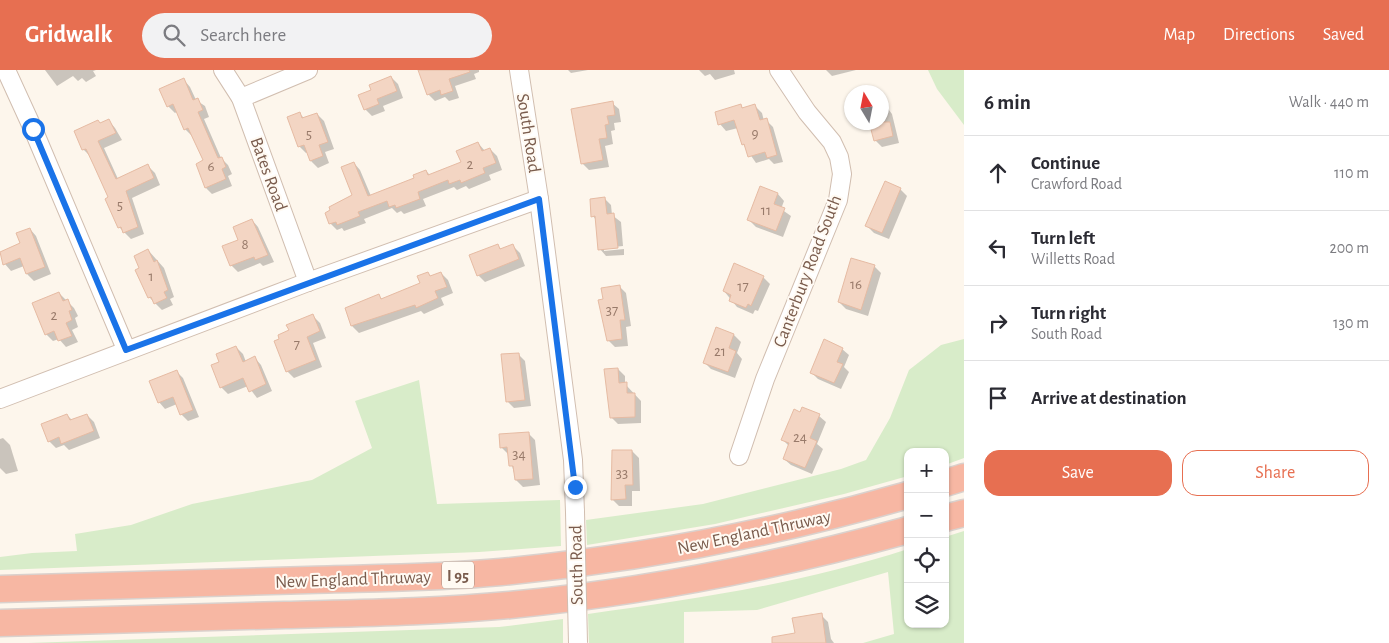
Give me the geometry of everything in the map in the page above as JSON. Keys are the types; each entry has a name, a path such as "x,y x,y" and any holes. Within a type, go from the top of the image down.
{"highway":[{"path":"949,482 964,477"},
{"name":"New England Thruway","path":"0,589 400,578 508,572 607,560 713,542 784,528 904,496"},
{"path":"949,517 964,513"},
{"name":"New England Thruway","path":"0,624 384,612 510,605 618,592 729,573 810,556 904,531"}],"street":[{"path":"6,70 33,129 126,350"},
{"name":"Bates Road","path":"223,70 241,98 308,282"},
{"path":"241,98 308,70"},
{"name":"South Road","path":"519,70 539,199 573,460 578,643"},
{"name":"Canterbury Road South","path":"739,456 765,379 838,200 842,174 839,157 832,142 807,112 779,70"},
{"path":"0,399 308,282 539,199"}],"green space":[{"path":"928,70 964,70 964,125 937,89"},
{"path":"964,339 964,458 949,464 949,448 904,448 904,477 844,494 715,524 587,545 586,520 703,504 841,469 866,460 890,418 909,370 941,345"},
{"path":"419,380 437,504 560,500 561,546 479,552 0,570 0,557 32,553 77,551 75,534 131,525 192,504 312,480 372,448 355,401"},
{"path":"964,531 964,643 863,643 894,634 888,572 757,610 684,612 684,643 589,643 588,614 709,596 790,581 904,550 904,628 949,628 949,536"},
{"path":"563,619 563,643 28,643 499,627"}],"building":[{"path":"418,70 469,70 470,72 449,79 453,91 441,95 440,90 427,95"},
{"path":"391,76 397,91 377,99 379,104 364,110 358,95 371,90 369,85"},
{"path":"184,78 193,100 198,98 203,110 198,112 218,158 222,157 226,167 222,169 226,179 205,188 196,164 203,160 188,128 184,130 173,104 167,107 159,89"},
{"path":"613,101 615,115 607,116 609,124 605,125 607,138 599,139 603,160 581,164 571,109"},
{"path":"741,104 742,108 755,104 760,120 767,118 777,155 767,158 765,152 748,157 734,120 718,125 715,112"},
{"path":"300,112 302,118 317,113 328,142 319,145 323,156 310,161 304,145 298,147 287,117"},
{"path":"109,119 116,133 98,141 116,179 148,164 154,178 126,191 138,227 123,233 121,227 118,228 105,199 108,197 86,149 82,150 74,131 98,120 100,123"},
{"path":"890,122 893,136 874,141 871,130 889,130"},
{"path":"478,142 482,151 490,148 496,163 483,168 485,173 461,183 460,180 449,184 448,180 418,192 420,199 396,208 395,205 389,207 387,201 358,212 360,216 337,225 336,222 329,224 325,213 330,210 329,207 352,195 341,167 354,162 368,196 414,178 413,175 426,170 428,175 461,162 456,151"},
{"path":"885,181 901,188 882,233 865,226"},
{"path":"760,186 778,193 774,204 785,208 776,231 747,220"},
{"path":"605,197 607,214 614,213 618,248 598,250 595,216 591,217 590,199"},
{"path":"252,219 268,255 255,260 254,257 230,266 222,246 238,240 233,227"},
{"path":"30,228 45,267 26,274 20,258 3,265 0,252 20,243 16,233"},
{"path":"498,244 500,249 513,244 519,259 477,276 469,255"},
{"path":"148,249 154,262 157,260 168,290 164,292 167,298 154,304 151,297 148,298 135,270 139,268 134,256"},
{"path":"851,258 875,265 861,310 838,302"},
{"path":"734,263 764,276 751,306 748,304 746,308 729,301 731,295 723,291"},
{"path":"428,272 430,276 441,272 447,287 435,291 438,298 416,308 415,305 351,326 345,308 379,294 381,299 420,283 417,276"},
{"path":"620,285 625,320 620,320 622,339 607,341 598,300 603,299 601,288"},
{"path":"59,292 63,301 68,299 72,310 69,311 72,320 66,323 72,336 58,341 54,331 45,335 32,303"},
{"path":"313,314 320,331 307,337 316,360 286,372 274,341 279,339 278,335 289,330 286,325"},
{"path":"716,327 734,334 729,348 736,351 728,372 703,363"},
{"path":"824,339 843,348 837,362 843,364 834,383 810,373"},
{"path":"236,346 243,362 255,356 266,384 249,392 243,378 220,388 211,365 219,362 216,354"},
{"path":"519,353 525,400 506,402 501,354"},
{"path":"618,368 619,383 627,382 627,393 635,393 635,417 610,418 604,369"},
{"path":"177,370 193,410 180,415 173,397 158,403 149,381"},
{"path":"802,407 820,414 810,438 817,441 805,468 783,459 789,443 781,440 794,409 800,412"},
{"path":"67,414 70,420 87,414 94,431 61,444 59,437 48,442 41,424"},
{"path":"529,432 533,479 515,480 513,466 509,466 507,447 500,448 499,434"},
{"path":"612,450 632,450 633,485 625,485 626,499 611,500"},
{"path":"822,613 826,643 772,643 772,637 795,633 792,618"}],"route":[{"path":"33,129 126,350 539,199 575,487"}]}
